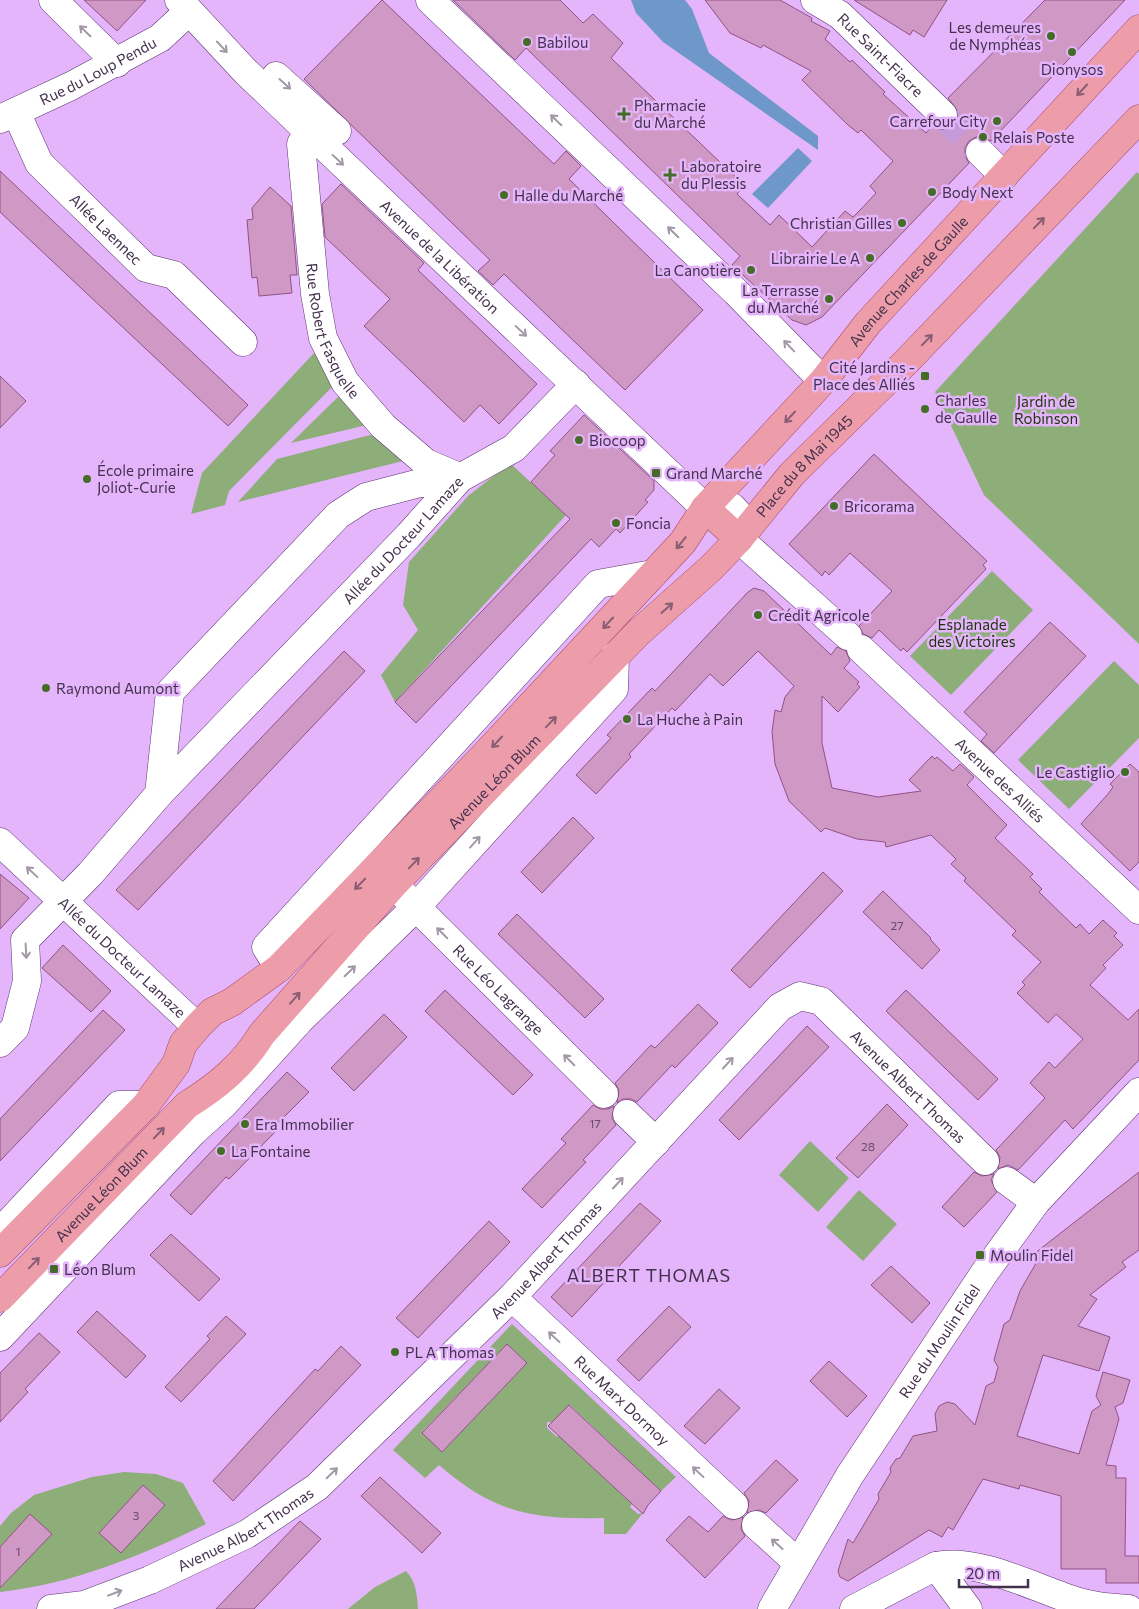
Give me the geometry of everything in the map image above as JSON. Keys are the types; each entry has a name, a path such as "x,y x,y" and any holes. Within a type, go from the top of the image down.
{"main road":[{"name":"Avenue Charles de Gaulle","path":"823,381 868,323 1139,29"},
{"path":"855,412 907,361 1139,119"},
{"name":"Place du 8 Mai 1945","path":"739,539 792,474 855,412 823,381"},
{"path":"708,505 823,381"},
{"name":"Avenue Léon Blum","path":"0,1253 146,1104 176,1064 183,1044 197,1027 212,1012 232,1002 279,968 479,761 683,542 708,505"},
{"name":"Avenue Léon Blum","path":"0,1298 196,1099 220,1083 251,1053 262,1034 394,884 615,656 704,575 739,539"},
{"path":"232,1002 249,1017 262,1034"},
{"path":"176,1064 196,1099"}],"street":[{"path":"53,0 117,63"},
{"path":"430,0 736,292 823,381"},
{"name":"Rue Saint-Fiacre","path":"815,0 840,15 943,115"},
{"name":"Rue du Loup Pendu","path":"8,116 117,63 160,38 184,6"},
{"name":"Avenue de la Libération","path":"184,6 241,67 308,132 576,384 708,505"},
{"path":"241,67 274,75 337,130"},
{"name":"Allée Laennec","path":"8,116 39,163 146,268 174,275 243,342"},
{"name":"Rue Robert Fasquelle","path":"308,132 301,144 315,294 323,338 345,382 383,426 426,463 460,478"},
{"path":"980,152 1004,176"},
{"path":"460,478 514,448 576,384"},
{"name":"Allée du Docteur Lamaze","path":"159,794 170,692 338,515 366,497 416,484 460,478"},
{"name":"Allée du Docteur Lamaze","path":"197,1027 65,901 159,794 409,534 460,478"},
{"path":"708,505 732,507 740,516 739,539"},
{"name":"Avenue des Alliés","path":"739,539 855,642 1139,910"},
{"path":"0,1337 194,1132 223,1105 300,1020 416,907 614,689 615,656"},
{"path":"0,842 65,901 25,940 27,981 15,1028 0,1043"},
{"name":"Rue Léo Lagrange","path":"394,884 604,1094"},
{"name":"Avenue Albert Thomas","path":"51,1609 84,1605 150,1580 247,1534 317,1487 512,1297 780,1007 800,996 820,1001 985,1161"},
{"name":"Rue du Moulin Fidel","path":"772,1609 850,1475 985,1272 1036,1202 1137,1097"},
{"path":"194,1132 196,1099"},
{"path":"0,1232 119,1104 146,1104"},
{"path":"626,1114 656,1142"},
{"path":"1007,1181 1036,1202"},
{"name":"Rue Marx Dormoy","path":"512,1297 734,1505"},
{"path":"756,1525 798,1563"},
{"path":"854,1609 936,1566 947,1564 970,1567 1022,1581 1080,1602 1103,1608 1129,1609"},
{"path":"936,1566 968,1609"}],"green space":[{"name":"Jardin de Robinson","path":"1137,172 1139,174 1139,644 984,495 935,392"},
{"path":"314,353 337,382 229,491 225,505 191,514 202,473"},
{"path":"339,396 371,424 291,443"},
{"path":"378,433 407,460 238,502 277,459"},
{"path":"510,463 566,515 395,702 381,675 418,630 403,605 409,562 468,496"},
{"name":"Esplanade des Victoires","path":"992,571 1033,610 951,695 910,656"},
{"path":"1114,661 1139,685 1139,738 1069,809 1018,760"},
{"path":"810,1141 849,1178 818,1212 779,1175"},
{"path":"859,1190 897,1224 863,1261 826,1227"},
{"path":"512,1324 676,1477 661,1491 570,1405 552,1422 547,1422 547,1428 557,1437 558,1435 632,1504 630,1507 638,1514 643,1513 626,1534 604,1534 604,1518 556,1517 535,1515 516,1510 478,1494 439,1465 425,1478 393,1450","holes":["507,1344 527,1363 442,1452 422,1432"]},
{"path":"124,1472 156,1474 183,1483 206,1524 157,1547 106,1567 53,1582 0,1592 0,1526 11,1513 34,1495 92,1477"},
{"path":"406,1571 414,1584 418,1609 348,1609 375,1587"}],"water":[{"path":"631,0 685,0 692,9 709,53 818,136 818,150 663,42 636,13"},
{"path":"798,148 812,161 768,208 752,194"}],"building":[{"path":"84,0 146,0 117,31"},
{"name":"Halle du Marché","path":"382,0 554,164 566,151 581,166 569,179 703,310 625,390 504,274 493,285 478,271 490,260 304,79"},
{"path":"453,0 560,0 583,23 593,14 623,43 611,58 744,185 737,194 770,225 779,215 812,247 845,211 853,217 865,205 876,193 870,186 893,161 861,130 858,133 848,125 802,80 811,71 763,45 761,48 730,33 705,0 780,0 812,18 811,21 830,31 825,39 850,62 852,60 885,92 883,94 926,133 932,126 939,130 947,130 954,125 958,118 958,111 948,98 1045,0 1125,0 991,141 984,137 976,137 969,141 965,148 965,156 969,163 822,317 806,325 792,320 732,265 740,256 526,48 515,60"},
{"path":"854,0 947,0 924,37 913,30 910,35"},
{"path":"0,171 248,405 228,426 0,212"},
{"path":"341,184 424,263 418,270 537,384 499,424 480,405 464,422 364,326 390,299 325,237 322,204"},
{"path":"270,187 291,206 297,275 290,275 292,293 259,296 257,277 252,278 247,220 253,219 252,208"},
{"path":"0,376 26,401 0,428"},
{"path":"584,415 654,481 654,490 645,500 648,502 620,533 616,529 599,547 591,539 416,723 395,702 570,519 531,482 555,455 550,451"},
{"path":"874,454 987,561 983,565 986,569 907,652 903,648 901,651 879,630 872,638 863,634 859,626 892,591 850,553 829,575 825,571 822,576 789,544"},
{"path":"754,588 764,591 831,655 837,647 846,651 850,661 844,668 859,682 857,684 860,687 838,712 822,696 822,743 832,788 878,797 921,791 909,780 932,756 935,759 937,757 953,771 960,764 974,777 967,785 1007,825 995,838 1033,874 1030,877 1042,889 1039,892 1076,928 1080,924 1089,934 1103,920 1117,933 1114,936 1123,945 1103,965 1106,968 1090,985 1128,1020 1139,1009 1139,1060 1073,1129 1065,1120 1018,1170 1008,1165 998,1169 1000,1157 996,1150 1045,1098 1030,1083 1049,1062 1055,1068 1083,1039 1056,1014 1048,1023 1017,993 1025,985 1022,982 1041,962 1012,935 1016,931 964,881 966,878 951,864 956,859 931,835 886,847 885,842 857,839 825,828 821,832 789,801 775,764 772,732 775,710 781,712 785,697 794,686 758,651 723,686 710,674 675,711 672,708 629,754 631,757 596,794 576,775 611,738 607,735 652,688 655,691 748,592"},
{"path":"1050,622 1086,656 994,753 981,741 987,734 964,712"},
{"path":"344,651 365,671 138,910 116,890"},
{"path":"1130,764 1139,772 1139,862 1130,871 1081,824 1108,794 1113,787 1110,784"},
{"path":"573,817 594,838 542,893 521,872"},
{"path":"823,872 843,891 750,988 731,970"},
{"path":"0,874 29,898 0,929"},
{"path":"883,891 931,938 940,950 922,969 863,912"},
{"path":"517,914 604,999 585,1018 498,934"},
{"path":"63,945 111,991 91,1012 42,968"},
{"path":"445,990 533,1075 513,1095 425,1011"},
{"path":"906,990 998,1079 978,1100 886,1011"},
{"path":"698,1004 718,1023 675,1068 672,1065 637,1102 631,1099 623,1099 617,1103 619,1090 615,1083 651,1045 655,1048"},
{"path":"103,1010 125,1030 0,1161 0,1119"},
{"path":"384,1014 407,1037 354,1091 331,1068"},
{"path":"807,1026 829,1047 739,1140 719,1120"},
{"path":"287,1072 309,1092 273,1128 276,1131 229,1179 226,1177 191,1215 170,1195"},
{"path":"887,1104 908,1125 858,1178 836,1158"},
{"path":"593,1105 600,1109 608,1109 614,1106 612,1118 616,1125 583,1160 586,1162 542,1208 522,1189 566,1143 561,1139"},
{"path":"974,1172 982,1176 994,1174 991,1180 997,1192 964,1227 942,1207"},
{"path":"1139,1172 1139,1250 1122,1262 1126,1267 1090,1295 1097,1299 1078,1326 1110,1337 1099,1371 1043,1355 1017,1436 1079,1454 1092,1411 1101,1405 1096,1396 1103,1372 1130,1380 1123,1403 1115,1407 1119,1419 1106,1465 1116,1466 1116,1478 1126,1478 1125,1556 1139,1556 1139,1583 1106,1583 1106,1569 1061,1569 1061,1496 1020,1485 1019,1489 983,1479 953,1530 948,1527 942,1537 929,1530 848,1581 840,1577 838,1571 848,1539 853,1543 879,1499 878,1494 891,1472 890,1468 896,1459 900,1458 913,1436 937,1431 935,1414 939,1406 947,1402 955,1404 975,1425 986,1386 994,1382 998,1367 994,1360 1004,1324 1010,1320 1020,1291 1039,1258 1035,1253"},
{"path":"640,1203 661,1221 572,1317 551,1297"},
{"path":"489,1221 510,1242 418,1338 396,1318"},
{"path":"171,1234 220,1279 199,1301 150,1255"},
{"path":"891,1266 930,1303 912,1323 871,1285"},
{"path":"669,1306 691,1327 639,1381 617,1360"},
{"path":"97,1311 146,1356 126,1378 77,1332"},
{"path":"226,1316 246,1334 181,1402 165,1387 210,1339 207,1336"},
{"path":"39,1333 60,1352 25,1389 28,1392 0,1422 0,1373"},
{"path":"507,1344 527,1363 442,1452 422,1433"},
{"path":"341,1346 361,1365 233,1501 213,1481 315,1369 318,1371"},
{"path":"829,1361 867,1396 847,1417 810,1381"},
{"path":"719,1389 740,1408 705,1444 684,1426"},
{"path":"569,1405 661,1491 648,1505 643,1514 548,1426"},
{"path":"776,1460 798,1480 766,1513 759,1510 747,1513 749,1501 744,1493"},
{"path":"380,1477 441,1533 422,1553 361,1496"},
{"path":"143,1485 165,1505 121,1553 99,1533"},
{"path":"30,1514 52,1534 0,1588 0,1547"},
{"path":"689,1516 708,1532 723,1516 731,1520 743,1517 741,1529 745,1536 705,1578 666,1540"},
{"path":"300,1521 321,1539 254,1609 216,1609"}],"tunnel":[{"path":"943,115 980,152"}],"place":[{"name":"Les demeures de Nymphéas","path":"1051,36"},
{"name":"Babilou","path":"527,42"},
{"name":"Dionysos","path":"1072,52"},
{"name":"Pharmacie du Marché","path":"624,114"},
{"name":"Carrefour City","path":"997,121"},
{"name":"Relais Poste","path":"983,137"},
{"name":"Laboratoire du Plessis","path":"670,175"},
{"name":"Body Next","path":"932,192"},
{"name":"Halle du Marché","path":"504,195"},
{"name":"Christian Gilles","path":"902,223"},
{"name":"Librairie Le A","path":"870,258"},
{"name":"La Canotière","path":"751,270"},
{"name":"La Terrasse du Marché","path":"829,299"},
{"name":"Cité Jardins - Place des Alliés","path":"925,376"},
{"name":"Charles de Gaulle","path":"925,409"},
{"name":"Biocoop","path":"579,440"},
{"name":"Grand Marché","path":"656,473"},
{"name":"École primaire Joliot-Curie","path":"87,479"},
{"name":"Bricorama","path":"834,506"},
{"name":"Foncia","path":"616,523"},
{"name":"Crédit Agricole","path":"758,615"},
{"name":"Raymond Aumont","path":"46,688"},
{"name":"La Huche à Pain","path":"627,719"},
{"name":"Le Castiglio","path":"1125,772"},
{"name":"Era Immobilier","path":"245,1124"},
{"name":"La Fontaine","path":"221,1151"},
{"name":"Moulin Fidel","path":"980,1255"},
{"name":"Léon Blum","path":"54,1269"},
{"name":"PL A Thomas","path":"395,1352"}],"district":[{"name":"ALBERT THOMAS","path":"649,1275"}]}
